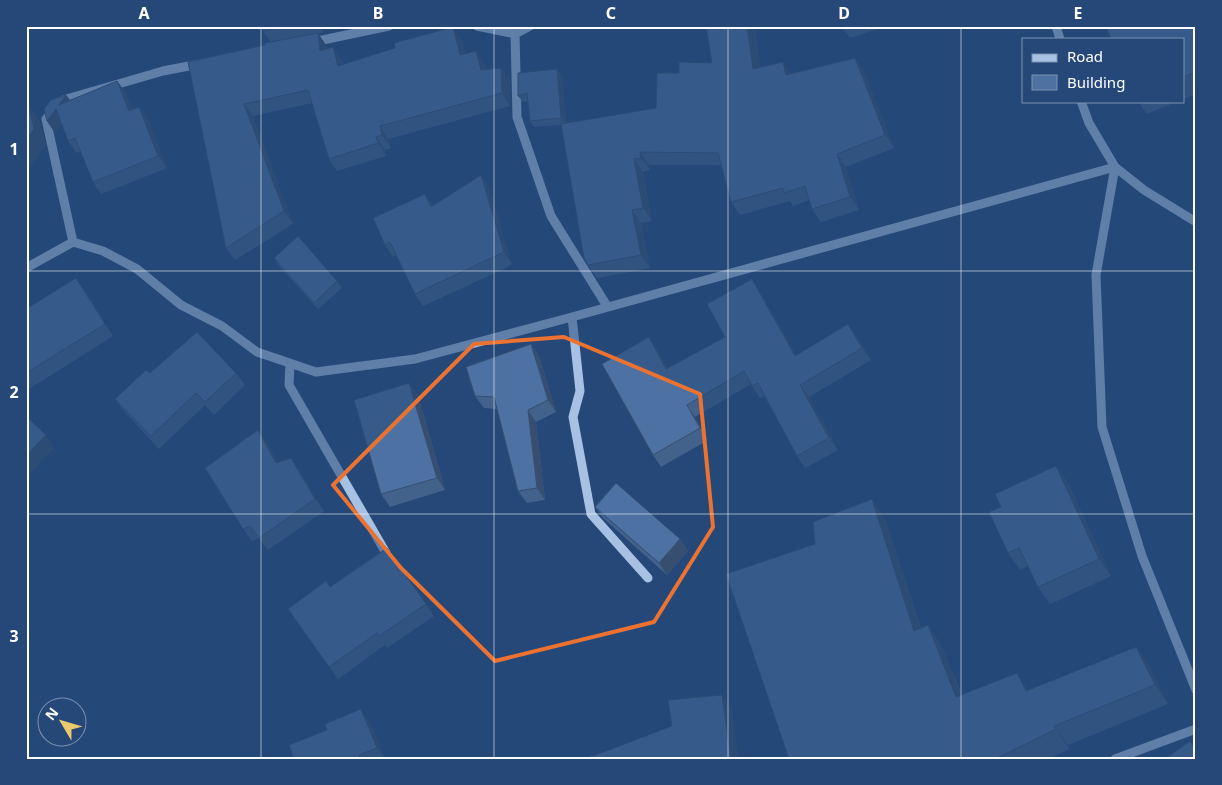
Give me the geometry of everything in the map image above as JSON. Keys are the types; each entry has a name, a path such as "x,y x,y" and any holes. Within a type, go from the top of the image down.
{"street":[{"path":"306,44 389,26"},
{"path":"477,26 515,34 530,26"},
{"path":"1056,26 1060,38"},
{"path":"515,34 517,117 552,216 607,306"},
{"path":"73,242 46,120 63,100 162,71 210,62"},
{"path":"1081,102 1089,123 1115,167 1144,190 1196,222"},
{"path":"26,268 73,242 103,251 137,269 180,305 222,326 258,352 316,372 414,359 1115,167"},
{"path":"1115,167 1096,275 1102,427 1142,556 1196,690"},
{"path":"572,317 580,391 573,417 591,514 648,578"},
{"path":"290,363 289,385 386,553"},
{"path":"1115,759 1196,729"}],"highlighted area":[{"path":"564,337 700,394 713,527 654,622 495,661 401,568 333,485 474,344"}],"building":[{"path":"263,26 286,26 263,31"},
{"path":"706,26 747,26 753,69 783,62 786,75 855,58 885,135 837,154 850,197 812,209 805,186 784,193 783,188 731,202 718,153 640,152 641,158 634,159 643,208 632,210 641,255 588,265 584,258 561,124 656,108 657,73 679,73 679,62 712,63"},
{"path":"1106,26 1196,26 1196,72 1184,77 1184,38 1111,38"},
{"path":"453,27 460,55 476,51 481,70 501,68 502,93 380,126 382,135 376,137 378,143 329,159 308,90 244,104 284,211 226,248 188,62 265,45 265,43 318,33 320,51 333,47 338,66 395,48 394,43"},
{"path":"557,69 561,118 530,121 527,93 518,96 518,73"},
{"path":"117,81 129,111 139,107 158,156 93,182 75,138 68,141 56,109 47,121 44,109 51,100 66,95 59,105"},
{"path":"26,104 28,104 34,129 26,140"},
{"path":"481,175 504,252 415,294 390,242 385,245 373,218 425,194 431,207"},
{"path":"298,236 337,281 314,303 274,258"},
{"path":"76,278 105,324 26,373 26,309"},
{"path":"752,279 795,356 848,324 862,348 800,385 829,438 797,456 758,383 752,386 744,371 687,405 700,428 653,455 602,364 649,337 666,369 725,337 707,304"},
{"path":"197,332 236,373 205,402 196,393 151,436 115,399 146,370 150,373"},
{"path":"531,344 548,400 528,410 537,488 518,491 494,397 475,396 466,367"},
{"path":"409,383 437,478 381,494 354,400"},
{"path":"26,416 46,435 26,456"},
{"path":"258,430 276,463 291,458 315,499 259,538 250,526 243,529 205,468"},
{"path":"1056,466 1099,559 1038,587 1019,548 1008,553 989,512 1001,507 995,494"},
{"path":"616,483 680,539 659,563 595,507"},
{"path":"872,499 914,631 928,625 956,697 1017,673 1026,691 1136,647 1155,685 1054,726 1056,729 995,759 789,759 726,574 815,544 813,522"},
{"path":"387,548 426,604 379,636 377,633 329,667 288,609 326,581 330,587"},
{"path":"722,695 731,759 583,759 672,726 668,700"},
{"path":"361,709 377,748 359,755 361,759 294,759 289,745 327,730 325,724"},
{"path":"1190,741 1196,750 1196,759 1165,759"}]}
